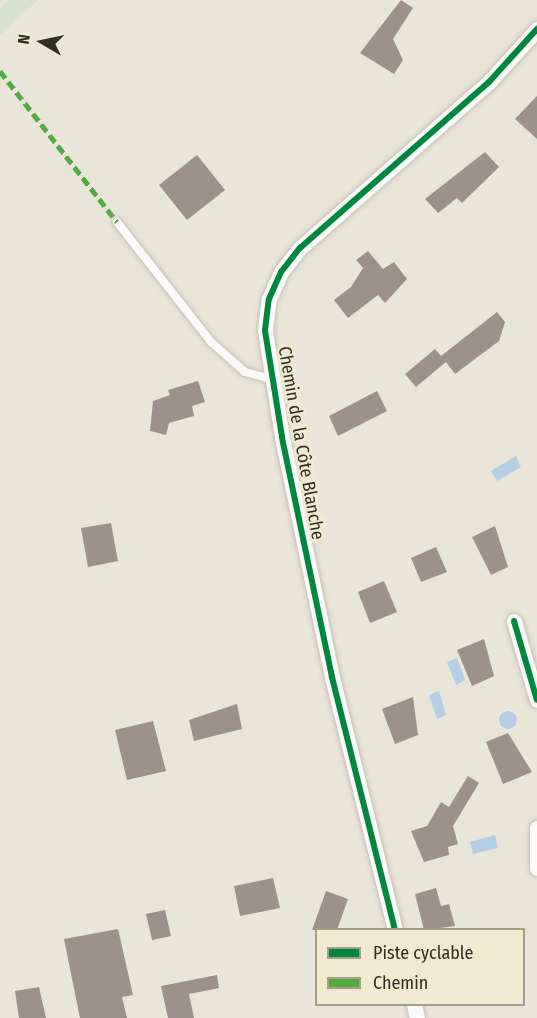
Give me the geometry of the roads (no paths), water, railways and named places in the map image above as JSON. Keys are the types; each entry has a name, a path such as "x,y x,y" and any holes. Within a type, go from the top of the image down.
{"street":[{"name":"Chemin de la Côte Blanche","path":"395,928 332,677 272,379 266,330 269,299 280,272 489,82 537,29"},
{"path":"514,621 537,700"},
{"path":"537,828 537,868"}],"lane":[{"path":"117,222 211,342 245,372 272,379"}],"water":[{"path":"516,456 521,467 497,481 491,471"},
{"path":"457,658 465,680 456,685 447,662"},
{"path":"439,691 446,715 437,719 429,695"},
{"path":"508,711 514,714 517,720 514,726 508,729 502,726 499,720 502,714"},
{"path":"495,835 498,848 473,854 470,842"}]}
